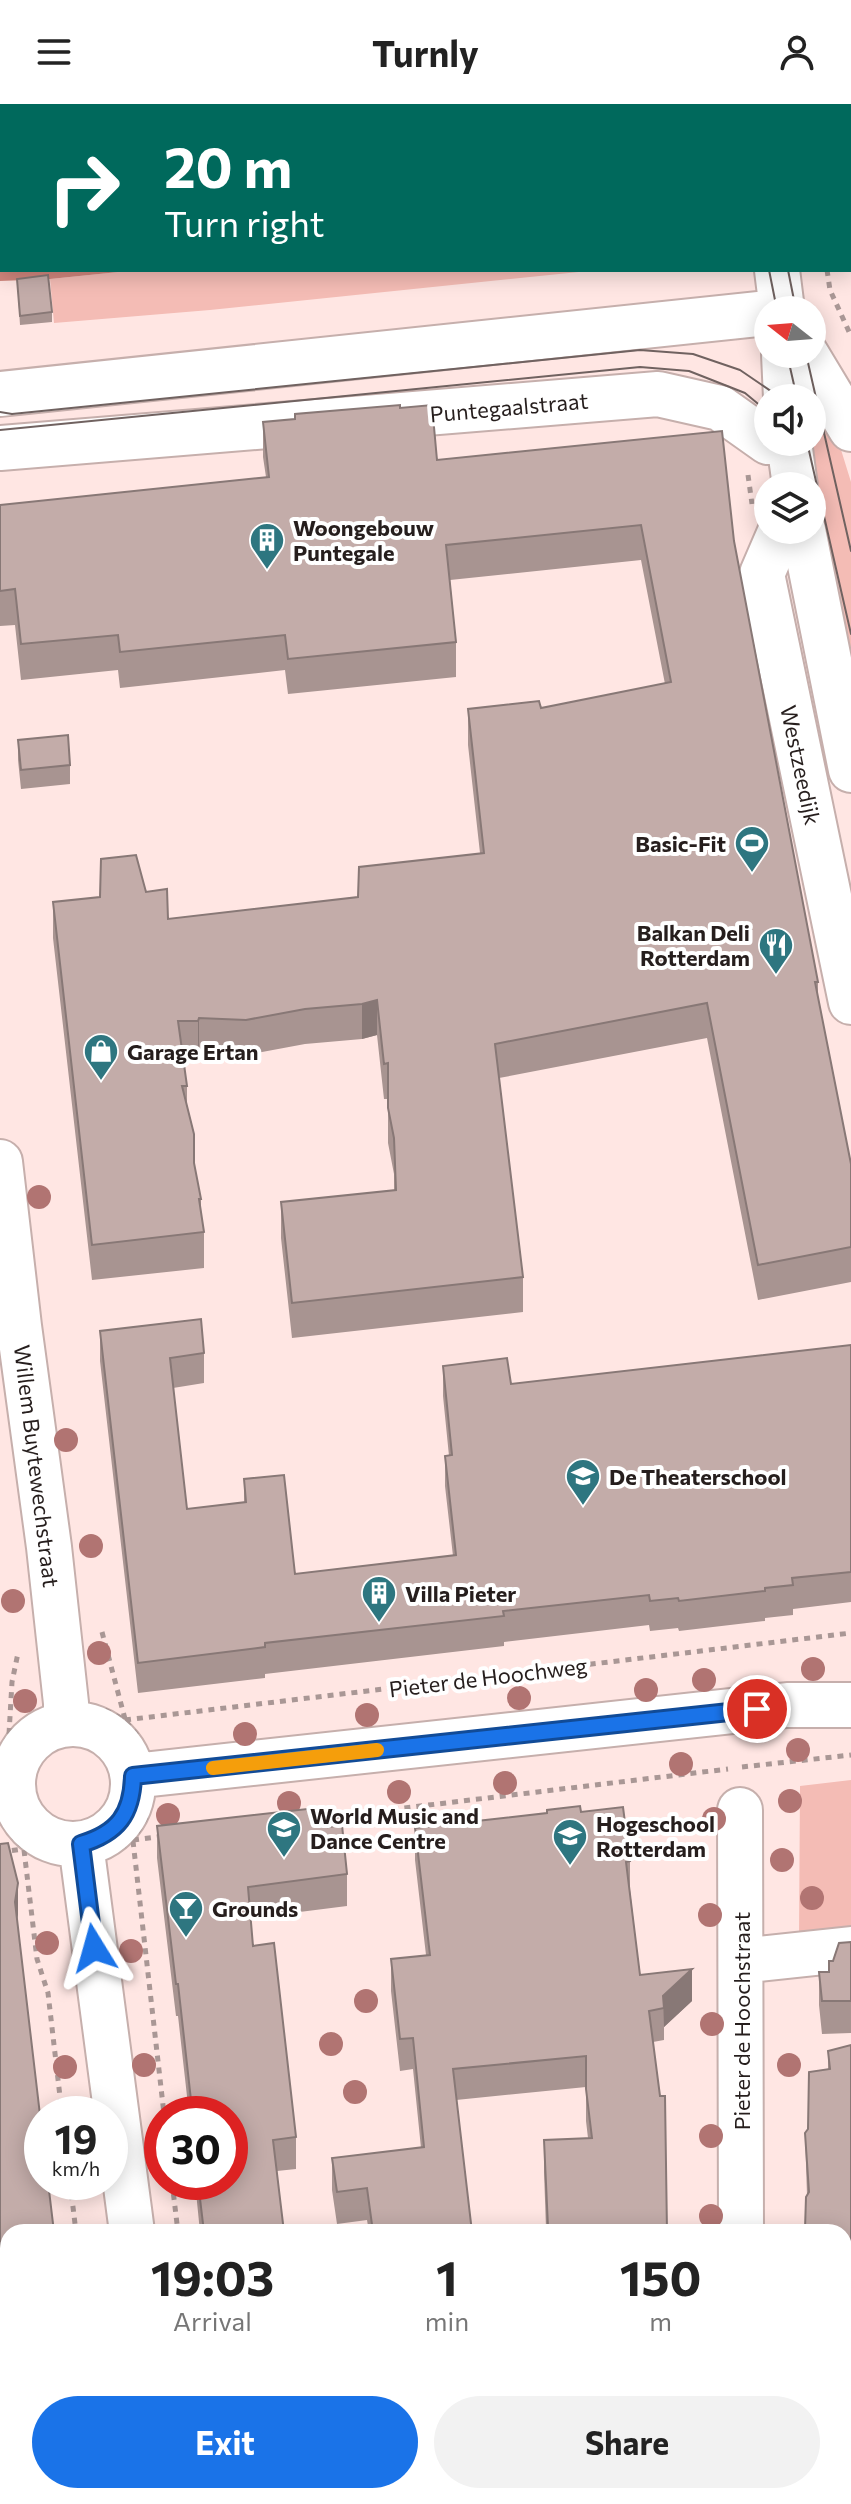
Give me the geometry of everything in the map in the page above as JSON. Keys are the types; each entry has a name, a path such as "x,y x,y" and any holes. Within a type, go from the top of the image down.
{"street":[{"path":"777,272 780,296"},
{"path":"0,394 754,314"},
{"path":"814,368 851,429"},
{"name":"Puntegaalstraat","path":"0,448 658,394 720,408 784,461"},
{"name":"Westzeedijk","path":"775,544 762,574 851,1002"},
{"path":"806,544 851,770"},
{"name":"Willem Buytewechstraat","path":"0,1162 49,1547 66,1723"},
{"path":"787,1705 851,1687"},
{"path":"133,1776 787,1705 851,1705"},
{"path":"66,1723 82,1723 110,1736 122,1747 133,1776 133,1795 126,1813 115,1828 99,1839 81,1844 50,1840 35,1831 24,1820 3,1787 26,1746 37,1734 66,1723"},
{"name":"Pieter de Hoochstraat","path":"740,1810 741,2224"},
{"path":"81,1844 131,2224"},
{"path":"741,1961 851,1949"}],"path":[{"path":"827,272 830,290 851,336"},
{"name":"Pieter de Hoochweg","path":"125,1720 851,1633"},
{"path":"0,1737 9,1735 3,1787 10,1835 24,1849 37,1959 48,1993 60,2096"},
{"path":"320,1818 851,1755"},
{"path":"162,2096 133,1840 164,1836"},
{"path":"0,1852 24,1849"},
{"path":"72,2200 75,2224"},
{"path":"174,2200 177,2224"}],"shaded area":[{"path":"0,272 118,272 50,279 0,281"},
{"path":"118,272 579,272 54,323 50,279"},
{"path":"826,417 838,440 851,482 851,701 820,544 826,544 826,472 807,472 805,467 809,456 826,456"},
{"path":"851,1780 851,1932 799,1939 800,1786"}],"building":[{"path":"48,275 52,312 20,316 17,279"},
{"path":"400,405 400,408 432,405 437,460 722,431 734,541 851,1164 851,1247 758,1265 707,1003 495,1044 523,1277 292,1303 281,1202 396,1190 394,1138 388,1108 388,1063 384,1064 377,1000 246,1020 199,1018 198,1021 178,1021 187,1086 182,1086 194,1134 194,1163 204,1232 92,1245 53,902 100,897 101,859 136,855 146,892 167,889 168,919 358,897 359,867 484,853 468,709 539,701 541,708 671,682 641,525 446,545 456,642 288,659 285,635 120,652 118,635 21,644 15,589 0,591 0,505 269,477 263,422 295,419 295,414"},
{"path":"68,735 70,765 21,770 18,740"},
{"path":"201,1319 204,1353 170,1358 187,1509 246,1502 244,1479 284,1475 295,1574 456,1555 445,1456 452,1455 443,1366 507,1358 511,1384 851,1345 851,1572 792,1578 793,1585 765,1588 765,1591 679,1601 678,1598 650,1601 649,1595 503,1611 504,1616 265,1643 265,1647 138,1663 100,1331"},
{"path":"580,1806 581,1812 623,1807 630,1861 626,1862 640,1975 692,1969 663,1996 664,2008 649,2011 660,2096 665,2096 667,2224 548,2224 544,2140 592,2138 586,2089 586,2056 453,2069 471,2224 372,2224 367,2188 337,2192 332,2158 424,2147 413,2038 400,2039 391,1959 430,1955 415,1828 547,1813 547,1810"},
{"path":"325,1807 328,1827 342,1825 347,1874 248,1887 253,1946 274,1943 296,2137 273,2140 283,2224 203,2224 200,2200 248,2200 248,2096 191,2096 157,1826"},
{"path":"8,1843 18,1883 15,1902 38,2096 24,2096 24,2200 50,2200 53,2224 0,2224 0,1844"},
{"path":"851,1942 851,2001 822,2001 819,1972 829,1972 829,1961 833,1961 839,1943"},
{"path":"851,2045 851,2224 805,2224 809,2192 805,2133 808,2129 809,2072 830,2069 828,2051"}],"tram line":[{"path":"769,272 774,296"},
{"path":"788,272 793,296"},
{"path":"0,412 12,414 640,350 693,354 740,370 760,384"},
{"path":"0,430 640,367 689,371 745,393 754,400"},
{"path":"790,368 794,384"},
{"path":"809,368 851,551"},
{"path":"810,456 851,634"}],"slow traffic":[{"path":"213,1768 377,1750"}],"place":[{"name":"Woongebouw Puntegale","path":"267,571"},
{"name":"Basic-Fit","path":"752,874"},
{"name":"Balkan Deli Rotterdam","path":"776,976"},
{"name":"Garage Ertan","path":"101,1082"},
{"name":"De Theaterschool","path":"583,1507"},
{"name":"Villa Pieter","path":"379,1624"},
{"name":"World Music and Dance Centre","path":"284,1859"},
{"name":"Hogeschool Rotterdam","path":"570,1867"},
{"name":"Grounds","path":"186,1939"}],"route":[{"path":"94,1948 81,1844 99,1839 115,1828 126,1813 133,1795 133,1776 757,1709"}]}
